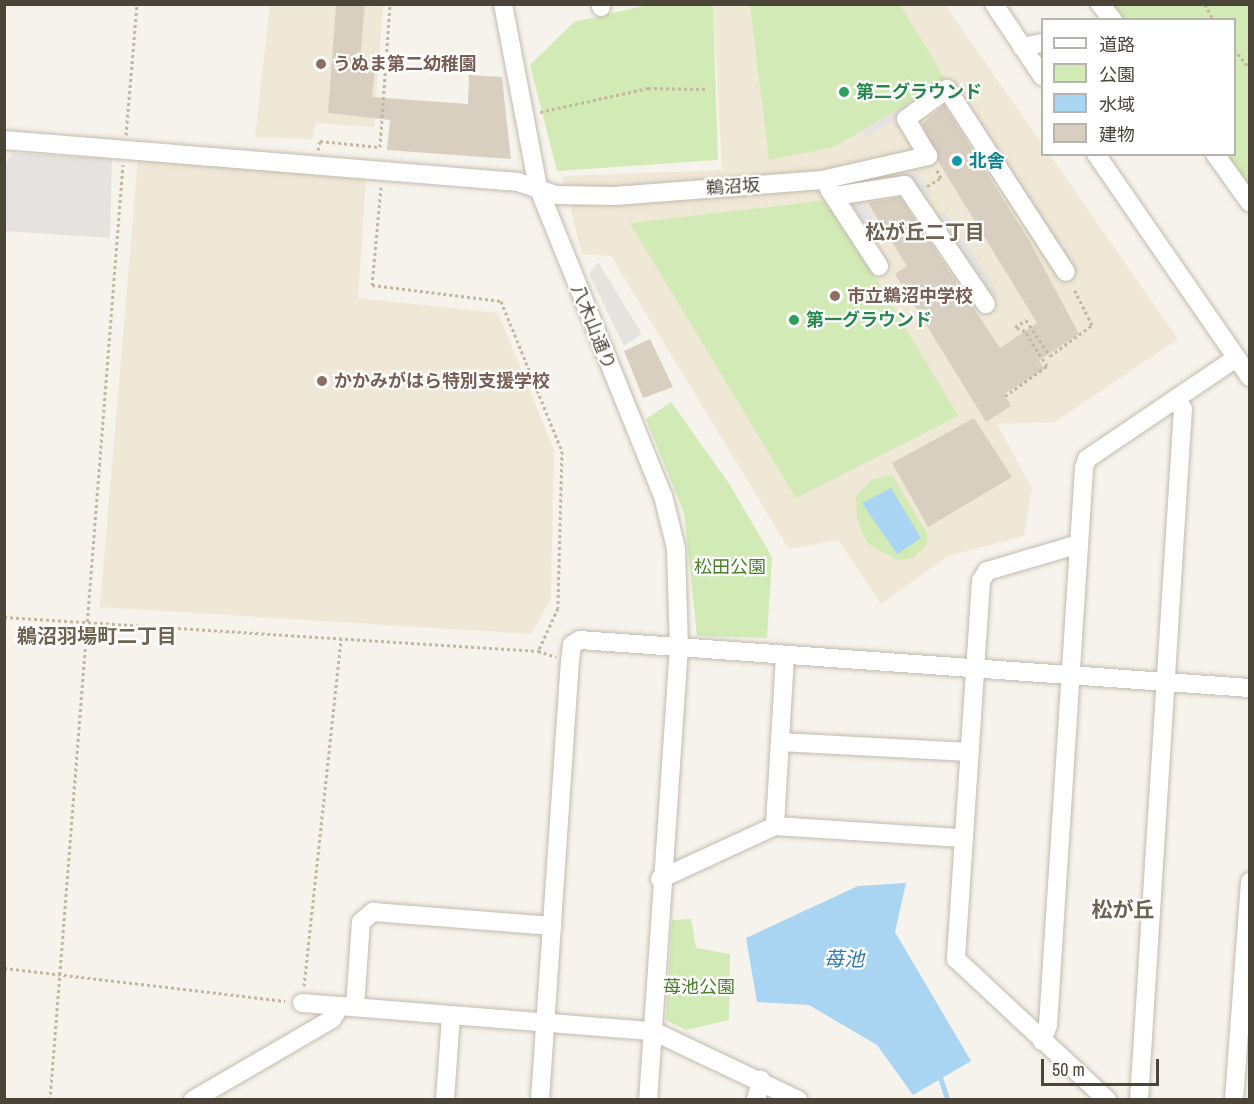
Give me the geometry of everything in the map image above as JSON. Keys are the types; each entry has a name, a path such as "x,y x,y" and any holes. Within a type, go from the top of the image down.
{"street":[{"name":"八木山通り","path":"503,4 521,116 538,187 663,496 676,548 679,647 660,879 653,1031"},
{"path":"994,4 1041,75"},
{"path":"1100,4 1111,18"},
{"path":"1022,47 1041,43"},
{"name":"鵜沼坂","path":"4,140 382,171 538,187 556,195 615,196 822,180 928,156 906,119 946,89 1066,272"},
{"path":"1097,156 1250,377"},
{"path":"1216,156 1250,203"},
{"path":"822,180 835,196 879,266"},
{"path":"835,196 905,185 986,304"},
{"path":"1042,1041 1048,1025 1079,544 1087,459 1177,402 1236,358"},
{"path":"1139,1100 1183,409 1177,402"},
{"path":"1079,544 987,571 981,581 956,959 1107,1100"},
{"path":"540,1100 572,645 580,640 1250,688"},
{"path":"775,826 785,656"},
{"path":"780,742 970,752"},
{"path":"660,879 775,826 963,838"},
{"path":"1234,1100 1250,882"},
{"path":"193,1100 332,1019 347,1006 361,922 373,912 552,926"},
{"path":"302,1003 653,1031 761,1080 798,1100"},
{"path":"445,1100 451,1016"},
{"path":"648,1100 653,1031"},
{"path":"756,1100 761,1080"}],"path":[{"path":"50,1100 84,624 136,4"},
{"path":"315,166 320,141 380,147 390,4"},
{"path":"1205,4 1211,18"},
{"path":"1236,52 1250,69"},
{"path":"521,116 648,88 705,89"},
{"path":"4,617 84,624 538,651 558,608 562,451 501,301 372,285 382,171"},
{"path":"927,186 941,178"},
{"path":"1005,396 1047,366 1025,330 1015,327 1026,320 1050,356 1092,325 1066,272"},
{"path":"4,968 302,1003 341,639"}],"shaded area":[{"name":"うぬま第二幼稚園","path":"270,5 383,5 374,127 316,123 312,139 255,137"},
{"path":"713,5 945,5 1041,143 1041,156 1051,156 1178,339 1055,422 997,424 1032,489 1024,536 948,556 881,604 838,540 789,549 611,256 582,254 562,176 722,170"},
{"path":"907,104 912,111 866,137 862,130"},
{"path":"971,107 1079,270 1074,274 963,110"},
{"path":"13,153 112,159 110,238 5,231 5,164"},
{"name":"かかみがはら特別支援学校","path":"138,158 366,180 358,298 498,313 554,450 551,599 531,634 100,607"},
{"path":"918,173 932,193 923,198 913,184 838,187 839,181"},
{"path":"863,200 876,224 866,232 851,208"},
{"path":"945,212 1000,295 988,302 934,218"},
{"path":"598,262 642,334 624,346 589,274"}],"green space":[{"path":"647,5 713,5 718,160 557,171 530,65 574,22"},
{"name":"第二グラウンド","path":"750,5 900,5 946,81 834,147 769,160"},
{"path":"1109,5 1249,5 1249,191 1223,156 1236,156 1236,18 1119,18"},
{"name":"第一グラウンド","path":"829,200 958,416 796,498 630,223"},
{"name":"松田公園","path":"671,402 730,485 772,557 767,638 697,636 684,513 646,419"},
{"path":"892,475 927,533 927,544 914,558 897,560 867,543 857,520 856,496 873,479"},
{"name":"苺池公園","path":"691,919 696,948 730,954 729,1020 686,1030 666,1020 672,920"}],"water":[{"path":"891,488 921,538 897,554 862,503"},
{"name":"苺池","path":"906,883 895,932 971,1061 913,1095 877,1045 809,1005 757,1002 746,938 858,886"}],"building":[{"path":"336,4 365,4 360,59 376,60 372,97 468,104 469,75 502,77 511,159 387,150 390,120 328,113"},
{"path":"944,105 1030,242 1079,334 1039,360 1044,369 1004,394 1011,406 986,422 895,274 907,266 868,203 900,197 1000,348 1037,323 938,161 922,124"},
{"path":"650,339 673,387 643,398 624,351"},
{"path":"974,418 1012,477 928,527 892,463"}],"waterway":[{"path":"941,1079 948,1100"}],"place":[{"name":"うぬま第二幼稚園","path":"321,64"},
{"name":"第二グラウンド","path":"844,92"},
{"name":"北舎","path":"957,161"},
{"name":"市立鵜沼中学校","path":"835,296"},
{"name":"第一グラウンド","path":"794,320"},
{"name":"かかみがはら特別支援学校","path":"322,381"}],"district":[{"name":"松が丘二丁目","path":"925,231"},
{"name":"鵜沼羽場町二丁目","path":"97,635"},
{"name":"松が丘","path":"1123,910"}]}
